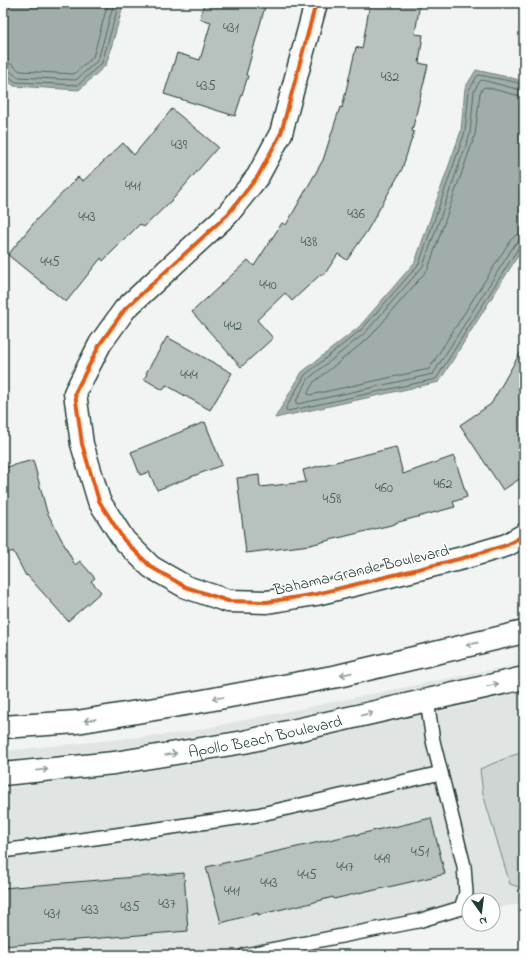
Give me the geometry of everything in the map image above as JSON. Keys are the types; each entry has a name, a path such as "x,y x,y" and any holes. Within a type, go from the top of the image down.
{"main road":[{"name":"Bahama Grande Boulevard","path":"316,3 281,133 258,176 228,214 125,309 100,344 75,393 82,444 99,501 124,540 152,567 186,587 228,601 267,602 316,594 463,558 507,545 524,535"},
{"path":"3,727 77,722 203,701 338,676 524,632"},
{"name":"Apollo Beach Boulevard","path":"3,774 114,763 244,742 524,678"}],"lane":[{"path":"245,955 418,921 461,908 466,893 464,866 433,742 427,701"},
{"path":"3,851 257,815 441,773"}],"shaded area":[{"path":"524,663 449,682 241,729 112,750 3,760 3,751 182,733"},
{"path":"524,692 524,752 511,756 483,794 510,884 524,889 524,903 501,907 501,892 461,892 461,917 272,955 3,955 3,788 117,776 246,755"},
{"path":"524,752 524,889 510,884 483,794 480,769"}],"water":[{"path":"3,3 124,3 106,65 79,90 14,86 3,77"},
{"path":"476,70 516,79 524,83 524,246 439,382 275,418 302,372 359,327 415,262 461,131 465,88"}],"building":[{"path":"204,3 266,3 246,75 248,76 235,116 164,94 177,53 200,60 211,22 200,19"},
{"path":"370,3 420,3 415,34 423,35 419,63 428,65 412,131 414,132 402,169 367,231 347,260 338,254 324,275 321,274 292,301 285,293 257,320 273,338 241,367 192,312 248,260 254,266 282,223 286,225 323,160 340,107 342,108 356,47 362,49"},
{"path":"172,109 218,147 174,198 144,227 140,224 103,261 101,258 66,302 8,255 37,219 78,177 83,181 123,143 134,155"},
{"path":"167,337 232,373 210,410 166,385 163,390 144,379"},
{"path":"524,346 524,476 503,490 460,425 491,404"},
{"path":"205,422 222,465 157,490 149,472 140,475 131,452"},
{"path":"396,447 403,474 454,456 467,497 453,502 455,507 395,524 310,545 246,553 237,478 259,475 260,487 306,482 303,470"},
{"path":"33,460 47,512 75,565 80,561 95,578 91,581 101,592 68,621 27,575 26,576 13,551 3,556 3,468"},
{"path":"431,818 445,874 334,899 333,897 258,915 258,913 221,923 206,867"},
{"path":"184,873 188,931 3,946 3,888"}],"cycle path":[{"path":"316,3 281,133 258,176 228,214 125,309 100,344 75,393 82,444 99,501 124,540 151,567 186,587 228,601 267,602 316,594 463,558 507,545 524,535"}]}
